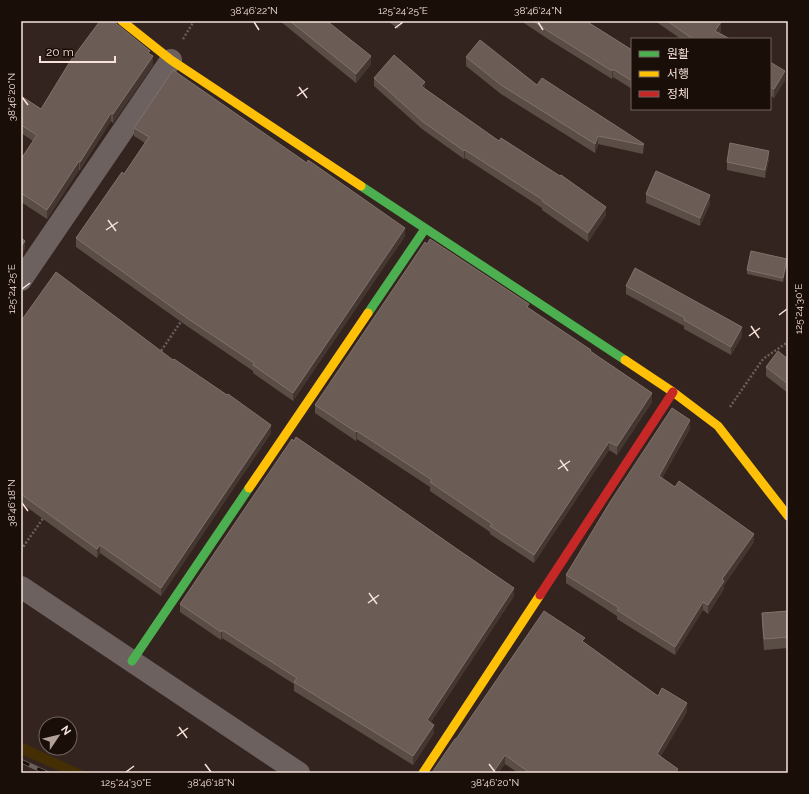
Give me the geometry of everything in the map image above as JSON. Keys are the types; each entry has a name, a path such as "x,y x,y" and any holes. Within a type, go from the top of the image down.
{"street":[{"path":"122,21 171,60 673,392 718,426 788,516"},
{"path":"21,280 171,60"},
{"path":"132,661 425,229"},
{"path":"423,773 673,392"},
{"path":"21,587 299,773"}],"path":[{"path":"157,355 185,316"},
{"path":"718,426 763,359 788,342"},
{"path":"21,550 48,511"}],"shaded area":[{"path":"21,742 38,750 38,756 51,756 88,773 64,773 21,754"}],"building":[{"path":"100,21 113,21 150,51 148,53 153,56 113,114 111,113 47,210 21,193 21,159 37,135 21,125 21,96 41,109 71,60"},
{"path":"290,21 327,21 371,56 356,74"},
{"path":"533,21 586,21 631,49 631,80 613,69 612,71"},
{"path":"667,21 720,21 721,22 715,31 728,38 692,38"},
{"path":"480,40 537,85 542,78 644,144 598,136 595,144 501,85 466,57"},
{"path":"394,55 425,82 421,86 499,141 501,138 560,176 561,175 606,207 588,233 542,201 543,200 465,150 464,151 422,121 374,78"},
{"path":"771,63 785,71 774,89 771,88"},
{"path":"173,70 307,163 308,160 405,228 293,393 253,365 254,363 187,318 76,238 122,172 124,174 149,137 134,128"},
{"path":"730,143 769,151 765,170 727,162"},
{"path":"656,171 710,195 700,218 646,194"},
{"path":"21,238 25,241 21,247"},
{"path":"430,239 529,304 527,307 652,393 617,446 609,442 534,555 490,526 492,524 430,482 432,480 315,405 425,242 427,244"},
{"path":"751,251 787,259 783,278 747,270"},
{"path":"635,268 742,327 731,347 684,320 685,318 626,286"},
{"path":"56,272 173,360 174,359 227,395 228,394 271,425 161,588 100,545 97,549 21,494 21,321"},
{"path":"778,351 788,359 788,384 766,367"},
{"path":"672,408 690,420 659,476 675,487 679,481 754,534 722,579 724,581 708,605 703,602 675,647 617,610 619,608 566,575 610,502"},
{"path":"296,437 514,588 427,720 434,725 413,756 294,682 297,678 222,630 221,632 180,604 292,439 294,441"},
{"path":"544,611 585,638 582,641 658,696 662,688 687,703 657,754 678,769 675,773 530,773 505,755 493,773 432,773"},
{"path":"788,611 788,637 764,639 762,613"}],"railway":[{"path":"21,761 47,773"}],"traffic: fast":[{"path":"361,186 625,360"},
{"path":"368,313 425,229"},
{"path":"132,661 249,488"}],"traffic: slow":[{"path":"122,21 171,60 361,186"},
{"path":"249,488 368,313"},
{"path":"625,360 673,392 718,426 788,516"},
{"path":"423,773 540,595"}],"traffic: jam":[{"path":"540,595 673,392"}]}
